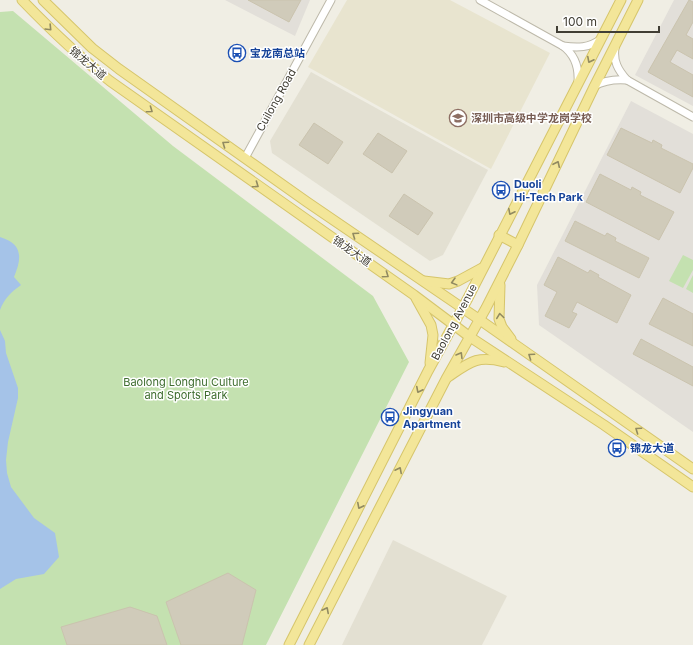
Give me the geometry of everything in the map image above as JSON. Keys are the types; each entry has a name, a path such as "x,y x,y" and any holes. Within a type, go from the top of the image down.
{"main road":[{"name":"锦龙大道","path":"22,0 65,44 110,81 414,295 470,337 604,425 693,487"},
{"name":"锦龙大道","path":"43,0 92,48 119,69 693,469"},
{"name":"Baolong Avenue","path":"289,645 428,371 621,0"},
{"name":"Baolong Avenue","path":"308,645 446,379 480,320 638,0"},
{"path":"499,235 518,245"},
{"path":"422,281 449,284 458,281 482,268"},
{"path":"500,280 499,319 502,327 517,346"},
{"path":"414,295 431,325 433,335 428,371"},
{"path":"446,379 465,365 476,360 484,358 510,363"}],"street":[{"name":"Cuilong Road","path":"245,158 331,0"},
{"path":"480,0 570,51 575,58 578,67 577,84"},
{"path":"563,46 580,48 595,44 601,39"},
{"path":"616,44 614,54 616,63 620,73 627,80 693,117"},
{"path":"594,87 601,82 610,80 627,80"}],"shaded area":[{"path":"225,0 310,0 295,36"},
{"name":"深圳市高级中学龙岗学校","path":"347,0 450,0 550,53 491,169 308,67"},
{"path":"674,0 693,0 693,106 635,75"},
{"path":"311,72 488,170 443,255 430,261 272,153 270,141"},
{"name":"Duoli Hi-Tech Park","path":"631,101 693,134 693,432 539,325 537,285"},
{"path":"393,540 507,596 482,645 342,645"}],"green space":[{"name":"Baolong Longhu Culture and Sports Park","path":"13,11 173,146 373,296 409,362 266,645 0,645 0,12"},
{"path":"683,255 693,260 693,270 683,288 669,281"},
{"path":"693,275 693,293 686,289"}],"water":[{"path":"0,237 8,240 17,248 19,252 17,270 14,277 21,285 8,296 0,310"},
{"path":"0,330 5,341 6,353 18,388 18,398 8,442 6,460 7,473 11,487 34,518 55,533 59,557 44,574 16,579 0,589"}],"building":[{"path":"248,0 301,0 289,22"},
{"path":"689,0 693,2 693,22 686,35 693,39 693,59 677,50 670,62 693,75 693,97 648,72"},
{"path":"314,123 343,142 328,164 299,145"},
{"path":"621,128 652,143 653,140 662,145 661,148 693,164 693,168 680,193 607,155"},
{"path":"378,133 407,151 392,173 363,154"},
{"path":"600,174 631,190 632,187 641,192 640,195 674,212 659,240 586,202"},
{"path":"404,194 433,213 418,235 389,216"},
{"path":"575,221 605,236 607,233 616,238 615,241 649,258 639,278 565,241"},
{"path":"558,257 588,273 590,270 599,275 598,277 631,295 617,323 577,302 572,312 577,314 569,328 545,316 557,292 544,285"},
{"path":"663,298 693,314 693,346 649,324"},
{"path":"641,339 693,367 693,386 633,354"},
{"path":"228,573 256,590 242,645 181,645 166,602"},
{"path":"130,607 157,616 167,645 67,645 61,627"}],"place":[{"name":"宝龙南总站","path":"237,53"},
{"name":"深圳市高级中学龙岗学校","path":"458,118"},
{"name":"Duoli Hi-Tech Park","path":"501,190"},
{"name":"Jingyuan Apartment","path":"390,417"},
{"name":"锦龙大道","path":"617,448"}]}
